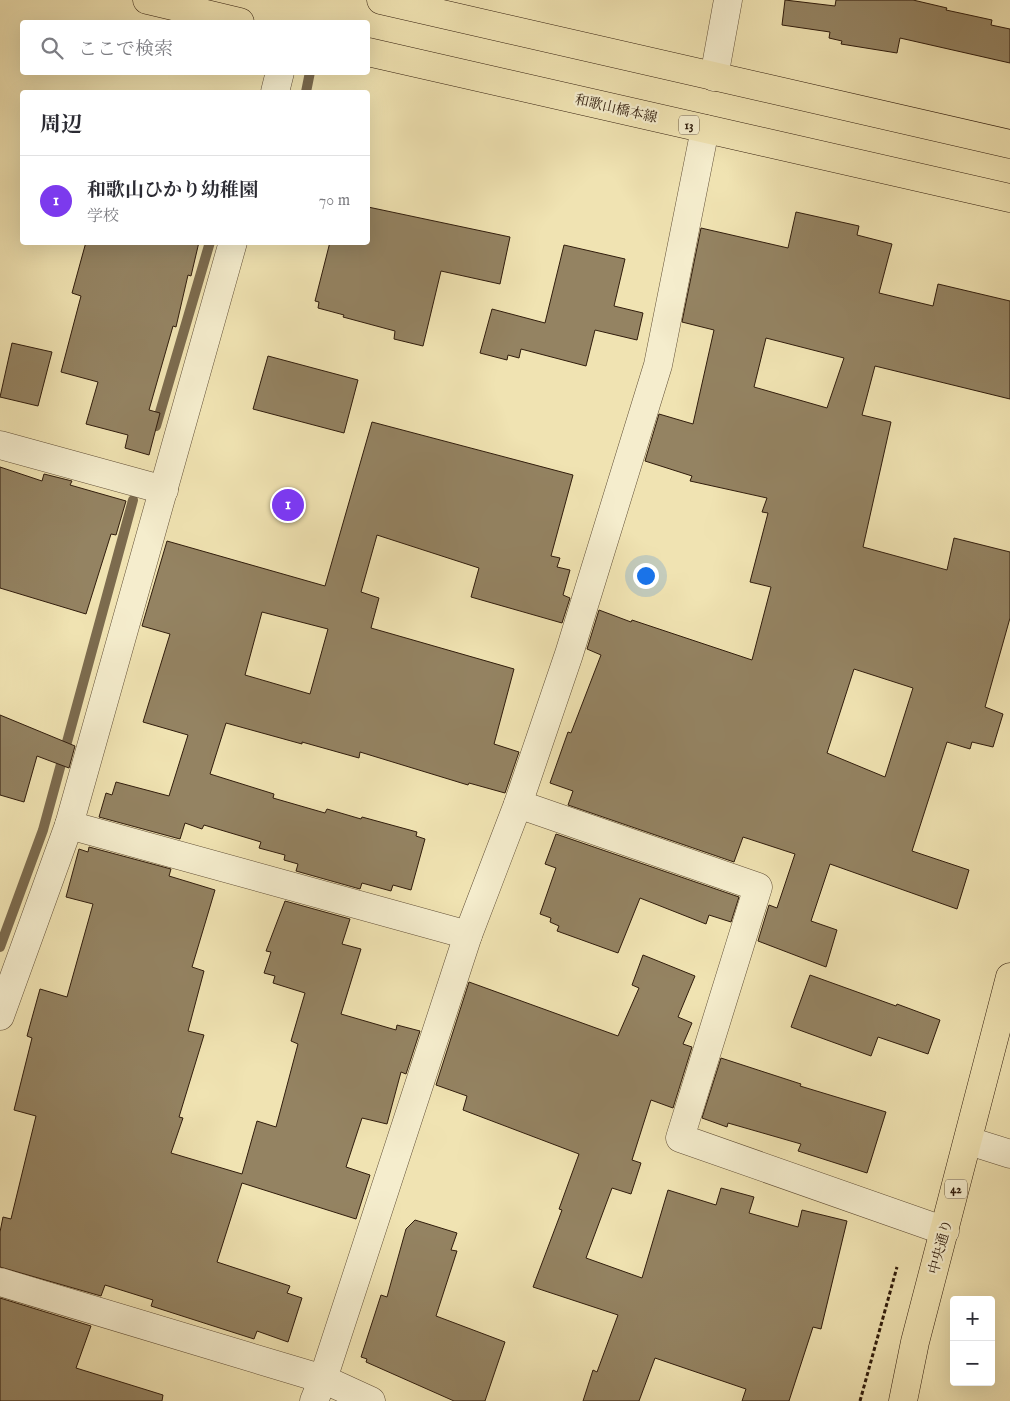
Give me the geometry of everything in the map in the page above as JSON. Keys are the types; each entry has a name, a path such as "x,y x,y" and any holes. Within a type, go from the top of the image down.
{"main road":[{"path":"147,0 232,20"},
{"path":"381,0 1010,144"},
{"name":"和歌山橋本線","path":"370,52 1010,198"},
{"name":"中央通り","path":"903,1401 915,1342 969,1141 1010,977"}],"street":[{"path":"714,77 728,0"},
{"path":"276,90 279,75"},
{"path":"318,1390 468,935 518,804 569,654 658,365 705,129"},
{"path":"0,1016 68,825 232,245"},
{"path":"0,445 164,490"},
{"path":"518,804 758,887 680,1138 945,1231"},
{"path":"68,825 468,935"},
{"path":"969,1141 1010,1154"},
{"path":"0,1282 318,1390 371,1401"}],"path":[{"path":"860,1401 897,1267"}],"building":[{"path":"785,0 835,6 836,0 913,0 947,8 946,10 992,20 991,25 1010,29 1010,63 900,38 897,53 841,44 842,41 829,38 830,32 782,25"},
{"path":"370,207 510,237 500,284 441,271 423,346 394,339 395,331 318,308 319,302 315,301 329,245 370,245"},
{"path":"796,212 859,226 857,235 892,244 879,293 933,306 938,284 1010,301 1010,399 875,366 862,415 891,422 863,547 947,570 954,538 1010,552 1010,618 985,707 1003,714 993,747 972,742 970,749 947,742 912,851 969,870 957,909 830,864 811,921 837,930 826,967 758,941 769,905 777,908 795,854 743,837 734,862 568,805 573,791 550,783 568,732 571,733 601,655 587,649 599,610 752,660 771,587 750,582 768,513 762,512 767,498 690,481 692,476 645,461 659,414 693,424 714,330 682,322 701,228 788,248","holes":["766,338 844,358 827,408 754,387","854,669 913,688 885,777 827,753"]},
{"path":"85,245 198,245 191,276 188,275 176,327 173,326 149,410 160,413 149,455 125,448 128,435 86,424 98,382 61,372 81,296 72,293"},
{"path":"564,245 625,259 614,306 643,313 637,340 595,330 586,366 521,349 519,358 508,355 507,360 480,353 492,309 545,323"},
{"path":"12,343 52,352 38,406 0,397"},
{"path":"268,356 358,380 344,433 253,409"},
{"path":"372,422 573,475 551,556 560,558 557,567 570,570 563,595 570,598 562,623 471,597 479,568 377,535 361,592 379,598 371,628 514,669 494,744 519,752 505,793 469,783 468,785 360,752 359,758 226,723 210,774 274,794 273,798 325,813 327,809 417,832 416,836 425,839 411,890 393,885 391,891 362,883 360,889 296,871 298,864 284,860 285,855 259,848 261,842 204,825 202,829 185,823 180,839 99,817 106,793 112,795 116,782 169,796 188,735 143,722 170,634 142,626 167,541 325,586","holes":["262,612 328,629 310,694 245,675"]},
{"path":"0,467 42,481 44,474 72,481 70,485 126,501 116,535 111,534 86,614 0,588"},
{"path":"0,715 75,746 69,768 37,756 24,802 0,795"},
{"path":"556,834 739,897 731,922 709,915 706,924 640,898 618,953 557,931 559,926 550,922 551,918 540,914 556,868 545,864"},
{"path":"89,847 171,869 169,876 215,890 192,967 204,971 188,1031 204,1035 179,1117 183,1118 171,1153 242,1174 257,1121 276,1127 298,1044 291,1041 305,993 273,983 275,976 264,973 271,952 266,951 285,901 350,919 342,944 361,949 341,1014 396,1030 397,1025 420,1031 406,1074 401,1072 387,1124 362,1118 346,1167 370,1175 356,1219 242,1183 217,1262 290,1286 287,1293 302,1298 288,1342 257,1331 254,1339 151,1306 153,1300 105,1285 101,1296 0,1267 0,1232 3,1217 11,1219 36,1116 14,1110 32,1038 27,1036 40,989 67,997 93,904 66,897 79,849 88,852"},
{"path":"643,955 695,976 678,1017 692,1023 683,1044 692,1047 673,1108 651,1100 632,1160 641,1163 631,1194 612,1188 586,1258 642,1278 668,1190 716,1205 721,1188 754,1197 749,1213 798,1227 802,1210 847,1221 821,1329 813,1327 789,1401 742,1401 746,1389 655,1358 639,1401 583,1401 593,1370 597,1372 618,1315 533,1287 562,1210 559,1209 579,1154 463,1110 467,1096 436,1085 469,982 618,1036 639,988 632,985"},
{"path":"810,975 940,1020 928,1054 878,1037 871,1056 791,1027"},
{"path":"721,1058 801,1084 800,1086 886,1112 867,1173 798,1151 801,1144 728,1123 727,1127 702,1118"},
{"path":"415,1220 457,1233 451,1250 457,1251 436,1316 505,1342 485,1401 454,1401 366,1362 367,1359 361,1357 381,1295 387,1297 406,1229"},
{"path":"0,1298 91,1326 76,1368 163,1395 162,1401 0,1401"}],"waterway":[{"path":"306,90 309,75"},
{"path":"156,426 209,245"},
{"path":"0,947 43,830 133,500"}],"place":[{"name":"和歌山ひかり幼稚園","path":"288,505"}]}
